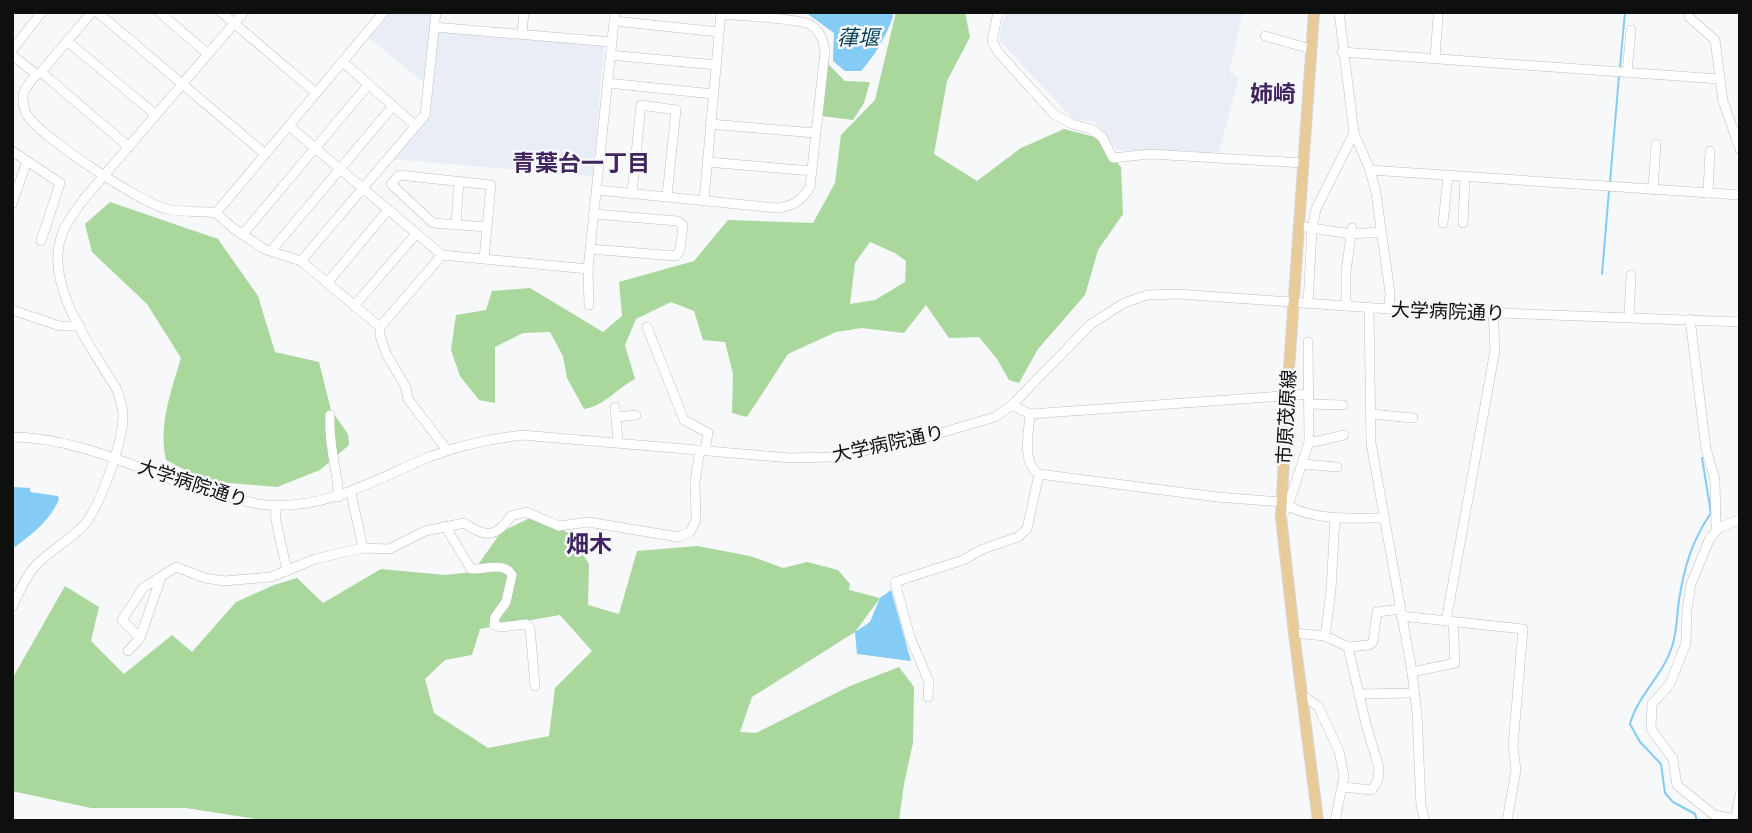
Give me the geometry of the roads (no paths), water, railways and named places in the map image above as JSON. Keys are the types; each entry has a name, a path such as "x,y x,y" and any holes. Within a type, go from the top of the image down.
{"main road":[{"name":"市原茂原線","path":"1314,12 1287,397 1285,504 1281,517 1293,633 1318,821"}],"street":[{"path":"12,50 42,12"},
{"path":"92,12 23,94 27,114 42,130 104,176 165,209 216,213 242,235 271,251 301,261 380,327"},
{"path":"97,12 265,154"},
{"path":"159,12 208,54"},
{"path":"221,12 316,93"},
{"path":"12,607 25,579 35,566 83,526 94,510 121,432 122,404 80,326 60,282 57,260 61,237 69,219 83,200 244,12"},
{"path":"301,261 427,110 436,12"},
{"path":"522,34 524,12"},
{"path":"998,12 992,41 998,52 1054,114 1072,124 1091,129 1102,137 1113,158 1150,154 1303,163"},
{"path":"1339,12 1354,133 1370,170 1390,293 1389,309"},
{"path":"597,190 777,208 791,207 801,201 810,187 825,51 823,39 816,30 803,22 721,13 704,200"},
{"path":"216,213 343,62 379,14"},
{"path":"1435,58 1437,16"},
{"path":"589,305 588,269 614,17 719,32"},
{"path":"1689,17 1715,40 1723,101 1740,149"},
{"path":"435,27 612,42"},
{"path":"1627,72 1631,30"},
{"path":"1265,36 1311,50"},
{"path":"67,41 156,116"},
{"path":"1342,52 1720,79"},
{"path":"12,55 129,147"},
{"path":"610,55 716,65"},
{"path":"343,62 416,126"},
{"path":"608,83 713,94"},
{"path":"242,235 369,84"},
{"path":"632,193 641,105 676,110 667,196"},
{"path":"271,251 393,106"},
{"path":"710,124 815,133"},
{"path":"289,126 442,255 588,269"},
{"path":"1308,304 1312,229 1317,209 1354,133"},
{"path":"1653,190 1656,144"},
{"path":"12,151 60,183 41,241"},
{"path":"1708,193 1710,151"},
{"path":"12,204 27,161"},
{"path":"707,162 812,171"},
{"path":"1370,170 1740,195"},
{"path":"484,259 487,228 491,185 399,175 391,184 433,223 487,228"},
{"path":"1443,223 1448,176"},
{"path":"1463,223 1465,177"},
{"path":"456,225 459,181"},
{"path":"327,283 388,210"},
{"path":"590,249 676,256 680,250 683,225 677,221 594,214"},
{"path":"1299,226 1381,232"},
{"path":"1346,306 1346,271 1351,231"},
{"path":"354,306 416,234"},
{"path":"442,255 380,327 380,336 387,355 406,388 408,400 447,450"},
{"path":"1629,317 1631,275"},
{"name":"大学病院通り","path":"12,437 72,444 215,494 275,505 310,504 351,493 447,450 482,440 522,435 791,458 831,457 913,442 995,417 1012,405 1091,324 1124,303 1147,295 1178,294 1389,309 1740,322"},
{"path":"1369,308 1371,443 1412,672 1425,821"},
{"path":"12,310 60,326 80,326"},
{"path":"1412,672 1455,663 1450,621 1495,350 1493,312"},
{"path":"1690,319 1706,449 1715,480 1716,526 1719,528"},
{"path":"140,638 121,620 144,588 176,567 205,578 224,581 271,577 315,559 363,548 389,549 425,531 445,526 464,523 474,530 493,534 501,530 511,516 526,512 559,526 588,522 678,537 690,532 696,520 696,475 708,433 684,420 647,327"},
{"path":"1285,504 1303,464 1309,442 1308,342"},
{"path":"1012,405 1030,414 1287,397 1343,405"},
{"path":"618,442 615,412 636,415"},
{"path":"1030,414 1028,454 1034,471 1039,474 1285,504 1303,514 1335,518 1384,518"},
{"path":"1371,414 1413,418"},
{"path":"330,415 330,440 339,497"},
{"path":"1309,442 1344,435"},
{"path":"1303,464 1337,467"},
{"path":"928,697 927,674 910,637 895,582 963,560 983,549 1018,537 1027,529 1039,474"},
{"path":"351,493 363,548"},
{"path":"275,505 287,570"},
{"path":"1325,636 1335,518"},
{"path":"1740,519 1719,528 1710,538 1697,567 1687,609 1686,643 1670,684 1652,704 1651,729 1673,759 1678,785 1714,815 1736,820 1740,794"},
{"path":"445,526 471,569 483,570 501,566 509,569 512,575 506,602 495,617 494,625 500,627 526,624 530,628 535,685"},
{"path":"128,651 140,638 160,577"},
{"path":"1293,633 1325,636 1348,647 1369,645 1373,642 1377,612 1523,629 1513,746 1516,770 1507,821"},
{"path":"1342,787 1372,790 1378,780 1378,768 1348,647"},
{"path":"1359,694 1414,693"},
{"path":"1301,695 1318,706 1339,751 1344,776 1335,821"}],"water":[{"name":"葎堰","path":"805,12 892,12 893,17 880,46 861,71 845,71 833,61 834,33"},
{"path":"12,487 30,488 30,492 58,496 59,499 46,520 15,547 12,546"},
{"path":"891,590 911,661 857,654 855,632 870,622 880,598"}],"waterway":[{"path":"1620,67 1625,12"},
{"path":"1610,182 1619,76"},
{"path":"1602,274 1609,191"},
{"path":"1697,821 1695,814 1673,802 1665,793 1661,764 1640,742 1630,724 1639,703 1669,654 1686,566 1699,533 1711,513 1702,458"}],"district":[{"name":"姉崎","path":"1273,94"},
{"name":"青葉台一丁目","path":"581,163"},
{"name":"畑木","path":"589,544"}]}
